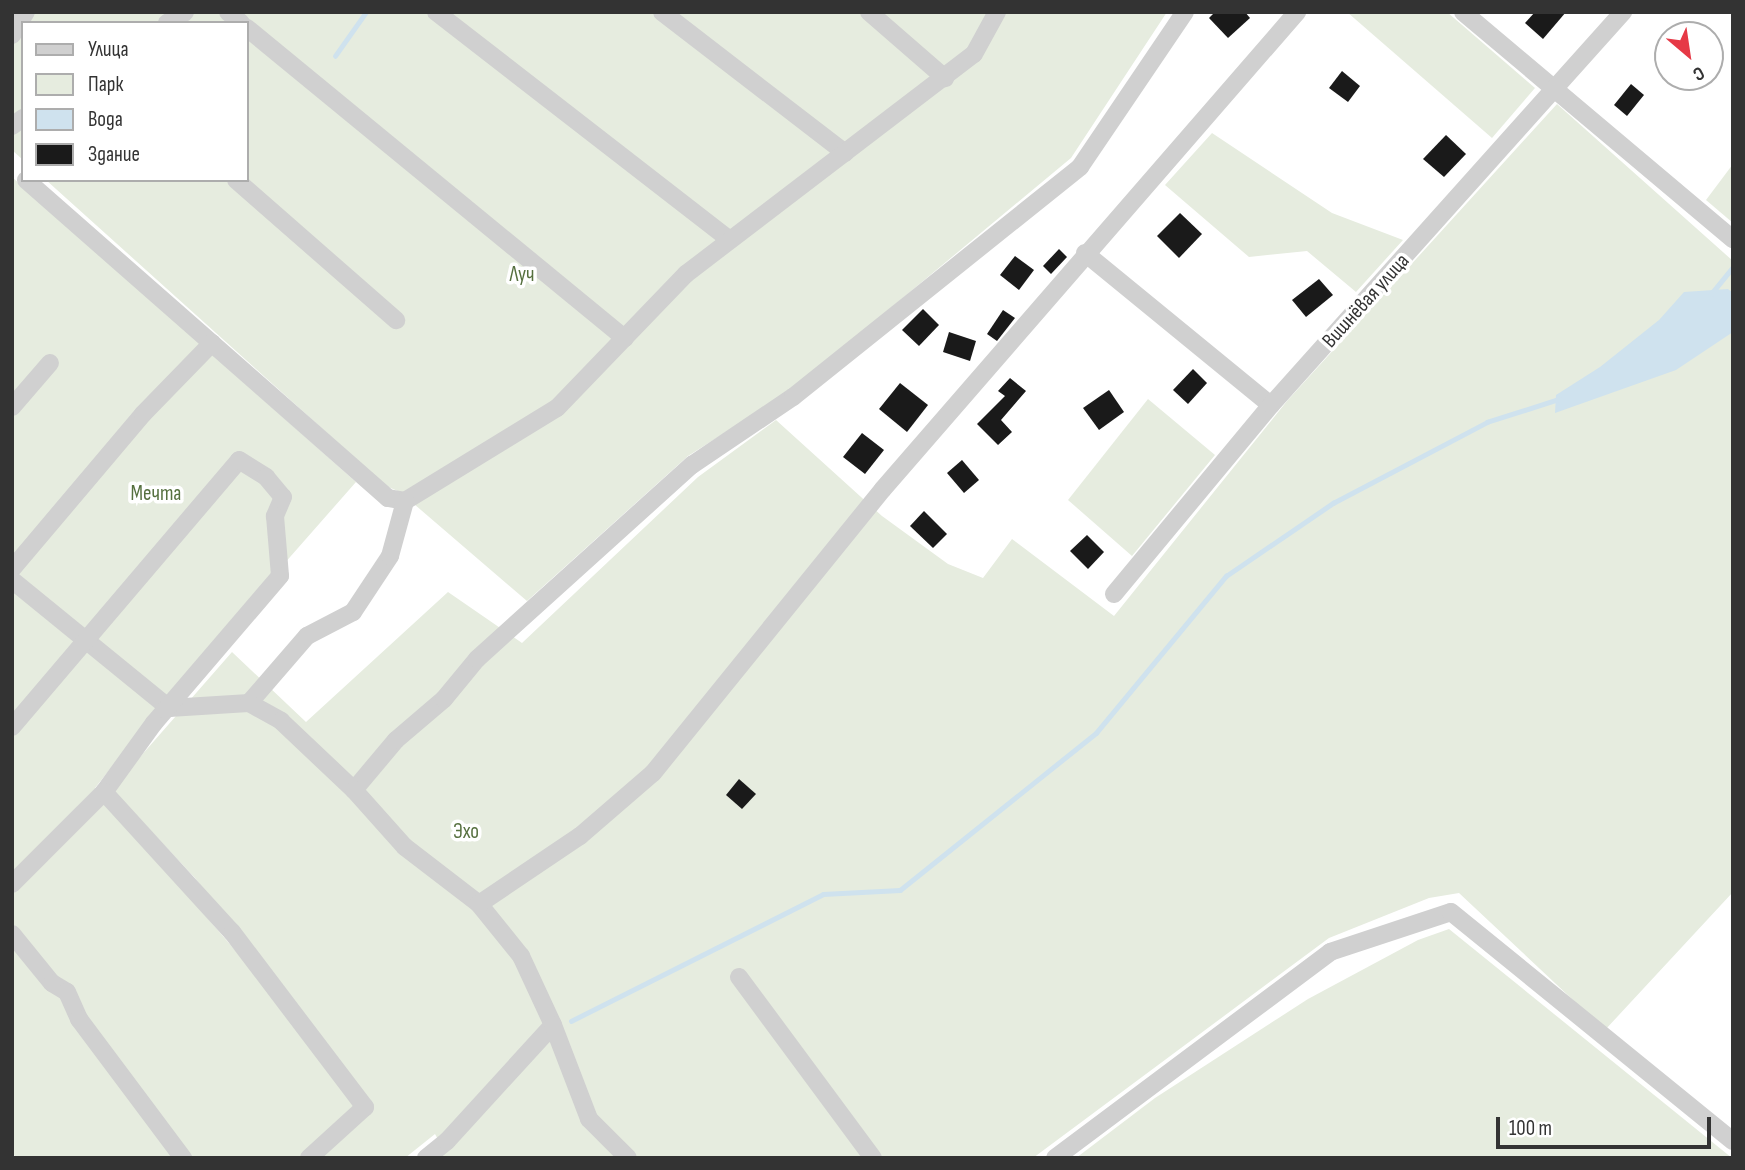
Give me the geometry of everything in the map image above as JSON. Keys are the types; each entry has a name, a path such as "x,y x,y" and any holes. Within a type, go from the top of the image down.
{"street":[{"path":"12,35 26,12"},
{"path":"436,12 730,240"},
{"path":"662,12 845,153"},
{"path":"869,12 945,78"},
{"path":"27,182 387,498 405,501 557,408 686,274 974,54 997,12"},
{"path":"354,790 396,740 444,699 477,659 692,465 793,397 1080,167 1185,12"},
{"path":"480,904 580,836 653,773 883,489 1085,253 1297,12"},
{"path":"1463,12 1733,239"},
{"name":"Вишнёвая улица","path":"1114,594 1271,405 1556,91 1623,12"},
{"path":"248,29 625,338"},
{"path":"238,182 396,320"},
{"path":"1085,253 1271,405"},
{"path":"12,569 143,414 212,343"},
{"path":"12,407 50,363"},
{"path":"12,727 239,460 266,477 283,497 275,516 280,576 169,708 104,792 12,884"},
{"path":"249,703 307,636 353,612 390,556 405,501"},
{"path":"12,580 39,606 88,638 115,669 169,708 249,703 281,721 354,790 405,847 480,904 521,956 554,1025 590,1119 628,1158"},
{"path":"104,792 232,932 365,1107 309,1158"},
{"path":"1055,1158 1330,952 1451,912 1733,1141"},
{"path":"12,934 52,983 67,992 79,1019 183,1158"},
{"path":"739,977 873,1158"},
{"path":"426,1158 447,1141 554,1025"}],"green space":[{"name":"Луч","path":"12,12 1167,12 1071,158 792,390 688,456 527,601 400,492 386,486 48,182 248,182 248,21 21,21 21,158 12,150"},
{"path":"1347,12 1447,12 1535,88 1492,138"},
{"path":"1557,104 1733,261 1733,892 1605,1030 1459,893 1429,898 1329,938 1033,1158 438,1158 445,1152 435,1134 405,1158 18,1158 12,1154 12,177 356,482 167,697 95,788 247,964 268,972 195,878 112,789 232,652 306,722 448,592 522,643 698,477 776,420 882,516 948,564 983,578 1012,539 1114,616 1287,401"},
{"path":"1212,133 1332,213 1403,240 1356,292 1307,251 1249,257 1165,185"},
{"path":"1733,164 1733,223 1706,200"},
{"path":"1148,399 1215,455 1132,556 1068,500"},
{"path":"1449,929 1732,1158 1076,1158 1155,1098 1308,999 1418,940"}],"water":[{"path":"1728,289 1733,293 1733,332 1676,370 1555,413 1556,395 1600,367 1659,320 1684,292"}],"building":[{"path":"1215,12 1245,12 1250,18 1228,38 1209,18"},
{"path":"1535,12 1566,12 1543,39 1525,23"},
{"path":"1342,71 1360,86 1348,102 1329,88"},
{"path":"1631,84 1644,95 1627,116 1614,105"},
{"path":"1446,135 1466,154 1444,177 1423,159"},
{"path":"1180,213 1202,234 1179,258 1157,236"},
{"path":"1059,249 1067,257 1051,274 1043,266"},
{"path":"1015,256 1034,270 1019,290 1000,275"},
{"path":"1319,279 1333,295 1306,317 1292,300"},
{"path":"923,309 939,325 919,346 902,330"},
{"path":"1003,310 1015,318 997,341 987,334"},
{"path":"949,332 976,341 970,361 943,352"},
{"path":"1193,369 1207,383 1188,404 1173,390"},
{"path":"1010,378 1026,391 1001,420 1012,432 998,445 977,424 1005,396 998,391"},
{"path":"900,383 928,405 907,432 879,409"},
{"path":"1109,390 1124,412 1099,430 1083,408"},
{"path":"862,433 884,450 865,474 843,457"},
{"path":"962,460 979,480 964,493 947,473"},
{"path":"924,511 947,534 933,548 910,526"},
{"path":"1087,535 1104,552 1088,569 1070,551"},
{"path":"739,779 756,794 742,809 726,795"}],"waterway":[{"path":"335,56 366,12"},
{"path":"1711,294 1733,267"},
{"path":"571,1021 823,894 900,890 1096,733 1226,576 1333,503 1487,422 1559,399"}],"park label":[{"name":"Мечта","path":"156,494"},
{"name":"Эхо","path":"466,832"}]}
